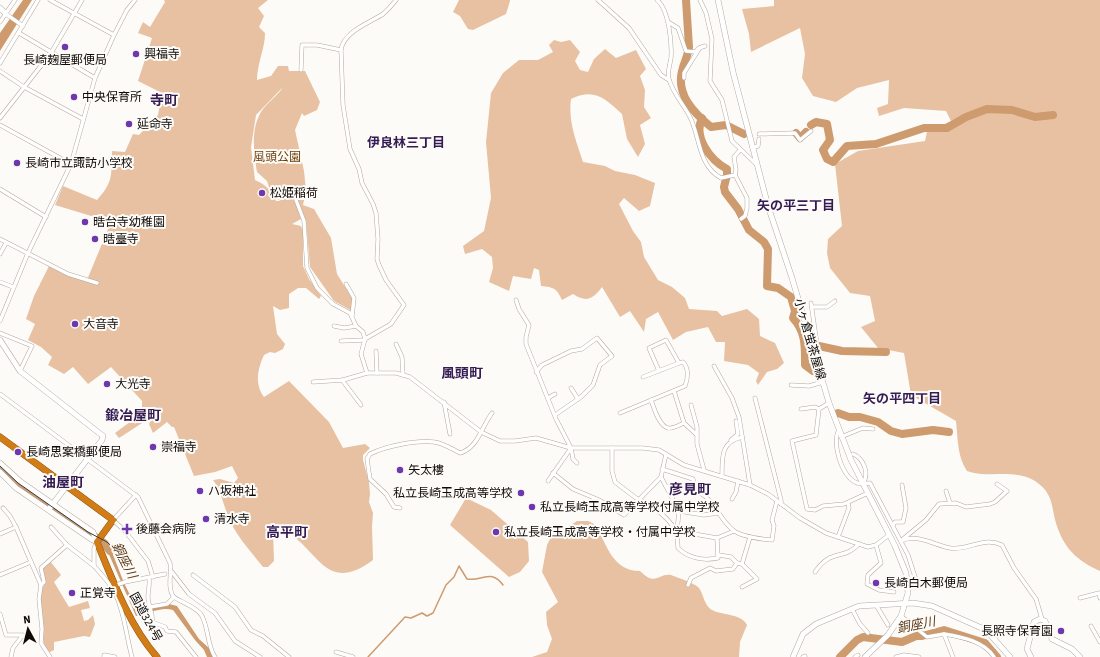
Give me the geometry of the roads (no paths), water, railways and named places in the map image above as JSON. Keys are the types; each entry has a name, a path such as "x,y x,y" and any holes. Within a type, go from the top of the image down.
{"highway":[{"path":"0,438 113,520 97,542"},
{"name":"国道324号","path":"97,542 142,637 157,657"}],"street":[{"path":"0,22 15,0"},
{"path":"0,63 17,32 19,33 38,0"},
{"path":"50,0 114,35"},
{"path":"0,118 51,52 82,0"},
{"path":"0,321 12,287 71,164 95,78 114,35 127,10 135,0"},
{"path":"341,341 365,339 391,324 404,305 386,280 377,259 378,239 374,204 362,183 359,169 350,149 343,105 341,50 344,42 353,33 384,13 396,0"},
{"path":"598,0 628,28 660,75 669,80 690,118 700,151 711,171 715,175 723,178 735,175"},
{"path":"657,0 661,3 668,22 671,50 669,80"},
{"path":"700,0 706,12 712,39 710,80 722,100 732,141 757,165"},
{"name":"小ヶ倉蛍茶屋線","path":"718,0 752,148 768,206 812,344 829,403 841,437 906,573 908,593 901,616 888,635 865,657"},
{"path":"0,8 23,26"},
{"path":"668,22 678,28 686,51 690,53 695,52 699,48 705,46"},
{"path":"19,33 95,78"},
{"path":"301,70 302,45 317,45 341,50"},
{"path":"684,78 684,73 698,52 699,48"},
{"path":"0,72 24,87 83,119"},
{"path":"0,125 71,164"},
{"path":"752,148 758,146 759,137 795,133 800,140 811,131"},
{"path":"740,150 734,157 736,170 735,175 747,198 745,216 741,219"},
{"path":"0,189 46,217"},
{"path":"296,200 304,221 307,268 317,288 333,304 350,313 356,326 363,332 365,339 362,354 367,373"},
{"path":"0,239 28,252 68,274 98,283"},
{"path":"0,254 6,243"},
{"path":"0,282 12,287"},
{"path":"346,284 354,298 352,316"},
{"path":"516,300 519,309 529,324 526,344 531,353 536,372 571,448 573,459 577,463"},
{"path":"812,344 817,344 811,305 826,307 835,301"},
{"path":"334,326 344,328 356,326"},
{"path":"0,333 32,346 20,371"},
{"path":"536,372 542,365 571,351 582,349 597,338 612,356 601,363 593,385 578,399 555,415"},
{"path":"0,340 20,371 101,433 102,440 49,509"},
{"path":"659,371 649,348 666,340 679,363"},
{"path":"396,344 402,357 402,375"},
{"path":"376,351 377,373"},
{"path":"620,413 686,385 686,365 683,362 679,363 643,377"},
{"path":"714,366 732,398 739,417 750,485"},
{"path":"313,382 342,380 367,373 402,375 410,377 481,432 500,441 515,441 536,438 571,448 648,448 666,454 674,461 694,469 704,470 750,485 768,494 815,528 838,537 868,547 876,545 889,535"},
{"path":"342,380 361,404"},
{"path":"791,386 809,386 823,382"},
{"path":"571,388 578,399"},
{"path":"674,391 684,423 697,435"},
{"path":"0,394 86,460 136,495 163,546 172,572 189,594 215,613 235,641 260,657"},
{"path":"548,398 555,394"},
{"path":"694,469 693,479 695,488 734,531 750,537 772,540 774,526 772,520 779,503 782,500 755,398"},
{"path":"651,400 658,418 666,427 670,428 684,423"},
{"path":"444,402 450,434"},
{"path":"801,409 815,407 819,409 829,403"},
{"path":"691,405 697,427 697,435 704,470"},
{"path":"819,409 816,435 792,441 807,509 815,510 823,506 836,506 848,503 868,493"},
{"path":"400,508 394,507 386,494 370,479 366,459 370,454 400,445 430,442 436,442 460,453 476,441 492,413"},
{"path":"722,476 723,455 730,440 738,434 736,421"},
{"path":"841,437 863,428 873,429"},
{"path":"839,430 836,436 839,461 858,483 870,483 901,541 911,563 916,580"},
{"path":"730,440 742,437"},
{"path":"548,481 571,448"},
{"path":"612,448 612,471 615,482 658,510 677,531 717,538 734,531"},
{"path":"553,473 573,489 594,497 624,515 661,477 666,454"},
{"path":"852,454 860,460 866,470 866,479 863,483"},
{"path":"0,463 21,482 93,532 97,542 94,548 94,566"},
{"path":"662,470 693,479"},
{"path":"0,472 16,488 97,542"},
{"path":"661,477 679,511 677,531 678,548 688,556 714,558 719,555 731,557 737,563 742,564 757,580 742,587"},
{"path":"732,499 736,492 738,481"},
{"path":"893,525 895,522 903,522 906,508 902,484"},
{"path":"901,541 926,520 937,505 956,503 966,507 995,502 1007,491 997,484"},
{"path":"666,486 683,491 699,492"},
{"path":"946,491 950,503"},
{"path":"136,495 113,520 125,531 148,561 151,577 151,587 148,596 153,617 152,622 165,627 167,631 176,632 196,657"},
{"path":"838,537 849,508 848,503"},
{"path":"658,510 662,507"},
{"path":"3,508 10,516 16,527 42,585"},
{"path":"679,511 704,515 718,513"},
{"path":"0,534 16,527"},
{"path":"51,527 67,545 94,566 107,581 119,603 132,657"},
{"path":"742,564 750,537"},
{"path":"717,538 719,555"},
{"path":"901,541 905,539 926,540 950,548 963,547 985,541 1002,545 1011,564 1036,599 1042,619 1046,623 1052,639 1072,649 1080,657"},
{"path":"815,572 826,559 834,555 848,553 859,544"},
{"path":"50,657 41,642 42,629 39,598 44,582 41,568 67,545"},
{"path":"876,545 882,561 881,564 868,574 867,584 879,590 894,592"},
{"path":"0,575 31,562"},
{"path":"688,585 691,578 710,568 716,570 733,569 737,563"},
{"path":"172,572 170,584 174,597"},
{"path":"118,585 166,574"},
{"path":"194,575 235,607 251,630 267,639 288,657"},
{"path":"1080,598 1099,593 1100,598"},
{"path":"150,607 167,604 174,597"},
{"path":"174,597 184,601 201,614 208,633 210,649 215,657"},
{"path":"794,657 800,639 807,630 816,624 864,605 920,603 932,606 986,630 1010,657"},
{"path":"876,605 888,625"},
{"path":"852,609 860,624 868,633"},
{"path":"0,614 6,635 23,635 13,648 11,657"},
{"path":"901,616 927,637 944,634 981,644 987,648 994,657"},
{"path":"1031,657 1027,649 1033,624 1036,620 1042,619"},
{"path":"1091,626 1098,635 1100,642"},
{"path":"944,634 953,657"},
{"path":"336,652 353,657"},
{"path":"104,657 104,655 115,657"},
{"path":"896,657 904,655 919,657"}],"waterway":[{"path":"686,0 689,47 681,80 684,96 698,116 711,127 726,125 744,134"},
{"path":"811,125 816,122 827,124 830,140 823,150 827,159 833,162 847,146 876,144 924,128 947,128 966,117 987,109 1012,110 1035,117 1053,115"},
{"path":"702,118 700,125 701,140 709,154 727,169 724,187 725,192 738,209 749,230 764,242 768,249 767,286 778,288 791,297 795,311 793,318 803,334 805,365 813,371"},
{"path":"796,133 800,138 806,132"},
{"path":"819,346 842,351 886,352"},
{"path":"838,413 849,417 860,417 878,422 891,431 902,434 933,430 949,432"},
{"name":"銅座川","path":"0,467 19,485 104,543 110,551"},
{"path":"368,657 405,617 411,618 422,613 427,616 433,613 446,585 454,577 459,566 467,579 477,579 490,576 499,580 503,585"},
{"name":"銅座川","path":"840,657 857,640 863,637 902,642 916,636 922,636 944,630 985,643 997,657"}],"tram line":[{"path":"0,466 18,483 88,532 107,542 116,551"}],"place":[{"name":"長崎麹屋郵便局","path":"65,47"},
{"name":"興福寺","path":"136,54"},
{"name":"中央保育所","path":"74,97"},
{"name":"延命寺","path":"129,124"},
{"name":"長崎市立諏訪小学校","path":"17,163"},
{"name":"松姫稲荷","path":"262,193"},
{"name":"晧台寺幼稚園","path":"85,222"},
{"name":"晧臺寺","path":"95,239"},
{"name":"大音寺","path":"75,324"},
{"name":"大光寺","path":"107,384"},
{"name":"崇福寺","path":"153,447"},
{"name":"長崎思案橋郵便局","path":"18,452"},
{"name":"矢太樓","path":"400,470"},
{"name":"ハ坂神社","path":"200,491"},
{"name":"私立長崎玉成高等学校","path":"521,493"},
{"name":"私立長崎玉成高等学校付属中学校","path":"532,507"},
{"name":"清水寺","path":"206,519"},
{"name":"後藤会病院","path":"127,529"},
{"name":"私立長崎玉成高等学校・付属中学校","path":"496,532"},
{"name":"長崎白木郵便局","path":"876,583"},
{"name":"正覚寺","path":"72,593"},
{"name":"長照寺保育園","path":"1061,631"}],"district":[{"name":"寺町","path":"164,100"},
{"name":"伊良林三丁目","path":"406,142"},
{"name":"矢の平三丁目","path":"796,205"},
{"name":"風頭町","path":"462,373"},
{"name":"矢の平四丁目","path":"902,398"},
{"name":"鍛冶屋町","path":"133,415"},
{"name":"油屋町","path":"63,482"},
{"name":"彦見町","path":"690,489"},
{"name":"高平町","path":"287,532"}],"park label":[{"name":"風頭公園","path":"277,157"}]}
